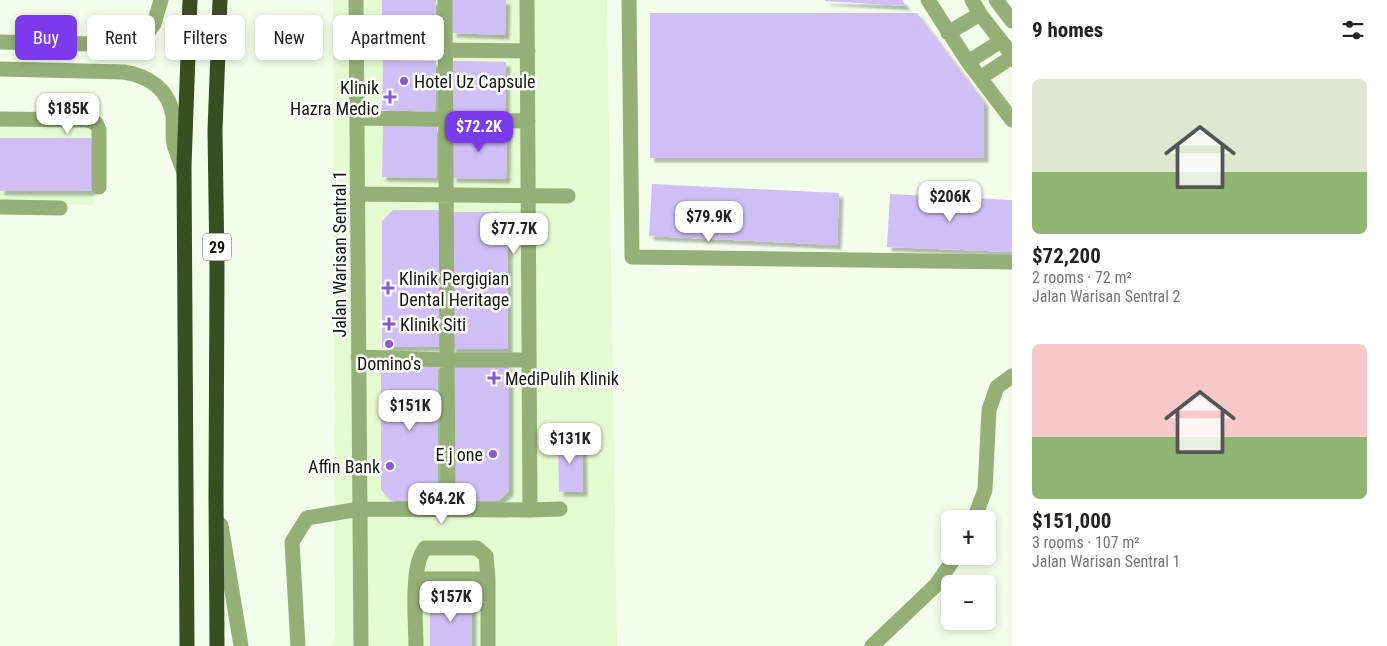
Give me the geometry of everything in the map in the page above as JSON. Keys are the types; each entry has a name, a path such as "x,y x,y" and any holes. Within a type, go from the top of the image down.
{"highway":[{"name":"29","path":"187,646 184,172 190,0"},
{"name":"29","path":"217,646 215,130 220,0"}],"street":[{"path":"0,42 93,44 138,40 154,24 161,0"},
{"name":"Jalan Warisan Sentral 1","path":"356,0 356,15"},
{"path":"445,0 448,510"},
{"path":"527,0 530,510"},
{"path":"629,0 632,257 1012,262"},
{"path":"928,0 968,62 1012,120"},
{"path":"972,0 980,14 1012,56 980,78"},
{"path":"996,0 1012,21"},
{"path":"948,33 980,14"},
{"path":"968,62 1001,41"},
{"path":"446,50 528,51"},
{"name":"Jalan Warisan Sentral 1","path":"356,60 361,646"},
{"path":"0,69 124,72 139,75 163,92 170,104 174,143 184,172"},
{"path":"357,118 528,121"},
{"path":"0,119 87,120 96,123 99,130 99,187"},
{"path":"357,194 568,196"},
{"path":"0,207 60,208"},
{"path":"358,356 447,360 529,360"},
{"path":"977,510 985,490 988,410 997,387 1012,376"},
{"path":"216,494 241,646"},
{"path":"298,646 292,542 307,518 359,509 560,509"},
{"path":"416,646 416,579 419,556 425,548 477,548 486,556 488,646"},
{"path":"872,646 936,585 950,565"},
{"path":"416,579 488,579"}],"shaded area":[{"path":"333,0 607,0 617,646 330,646 335,637 333,60 444,60 444,15 333,15"},
{"path":"0,126 89,128 94,132 93,205 0,202"}],"building":[{"path":"382,0 436,0 436,15 382,15"},
{"path":"452,0 506,0 505,35 452,33"},
{"path":"902,0 906,6 825,1"},
{"path":"650,13 917,13 984,102 984,158 650,158"},
{"path":"383,60 436,61 435,112 382,110"},
{"path":"453,61 506,62 505,113 452,111"},
{"path":"383,126 437,127 436,178 382,177"},
{"path":"453,127 507,129 506,179 452,178"},
{"path":"0,138 91,138 92,191 0,191"},
{"path":"652,184 839,193 837,245 649,236"},
{"path":"890,194 1012,200 1012,252 887,247"},
{"path":"393,210 439,210 439,347 382,347 382,221"},
{"path":"452,212 498,212 508,223 508,349 451,349"},
{"path":"381,364 438,364 438,501 392,501 381,490"},
{"path":"453,365 509,365 509,491 498,501 452,501"},
{"path":"558,438 582,438 583,492 559,492"},
{"path":"430,600 472,600 472,646 430,646"}],"place":[{"name":"Hotel Uz Capsule","path":"404,81"},
{"name":"Klinik Hazra Medic","path":"390,97"},
{"name":"Klinik Pergigian Dental Heritage","path":"388,288"},
{"name":"Klinik Siti","path":"389,324"},
{"name":"Domino's","path":"389,344"},
{"name":"MediPulih Klinik","path":"494,378"},
{"name":"E j one","path":"493,454"},
{"name":"Affin Bank","path":"390,466"}]}
